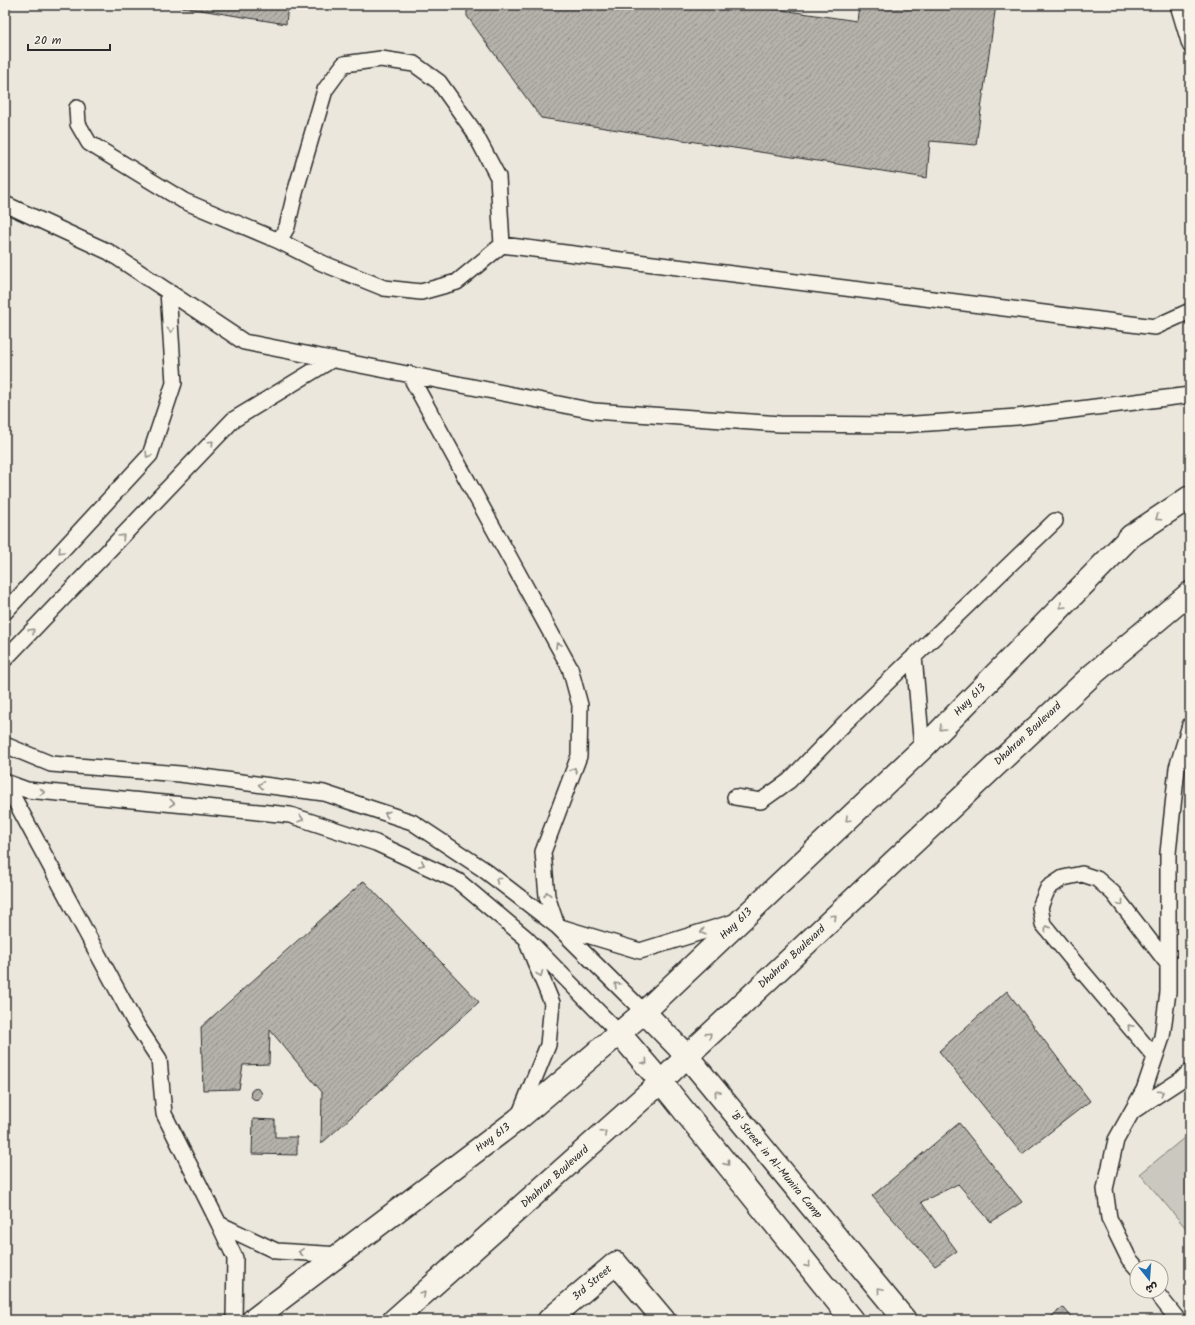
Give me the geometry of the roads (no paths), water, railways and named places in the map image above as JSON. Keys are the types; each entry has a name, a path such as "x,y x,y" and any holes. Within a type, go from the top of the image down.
{"main road":[{"name":"Hwy 613","path":"253,1320 518,1120 644,1012 922,749 1131,536 1190,496"},
{"name":"Dhahran Boulevard","path":"394,1320 661,1082 686,1056 1092,675 1190,593"},
{"name":"'B' Street in Al-Munira Camp","path":"644,1012 686,1056 905,1320"},
{"path":"620,1033 852,1320"},
{"name":"3rd Street","path":"549,1320 616,1263 664,1320"}],"lane":[{"path":"1178,5 1190,45"},
{"path":"279,242 287,227 295,193 325,90 344,64 381,59 414,64 439,82 473,130 498,177 502,245"},
{"path":"77,108 78,124 89,143 184,201 279,242 322,263 384,288 421,292 456,282 502,245 1155,327 1190,311"},
{"path":"5,204 109,252 244,342 594,411 780,424 901,425 1017,417 1190,395"},
{"path":"5,612 150,455 174,383 168,291"},
{"path":"5,659 233,420 333,359"},
{"path":"409,374 570,668 580,705 579,756 543,852 547,896 557,926"},
{"path":"735,797 761,801 789,781 846,722 1055,521"},
{"path":"914,656 922,749"},
{"path":"1129,1259 1109,1218 1105,1189 1116,1140 1144,1090 1162,1037 1168,992 1168,853 1177,768 1190,724"},
{"path":"5,745 51,764 180,774 324,793 412,822 483,869 557,926 644,1012"},
{"path":"5,782 27,790 290,815 376,843 458,881 526,938 620,1033"},
{"path":"5,782 134,1021 159,1059 164,1114 220,1224 235,1258 234,1320"},
{"path":"1155,1057 1043,924 1040,907 1048,888 1063,878 1082,874 1097,879 1113,893 1168,964"},
{"path":"557,926 640,951 740,920"},
{"path":"518,1120 548,1045 552,1003 526,938"},
{"path":"1131,1113 1182,1079 1190,1071"},
{"path":"220,1224 276,1251 340,1255"},
{"path":"1161,1299 1178,1320"}]}
